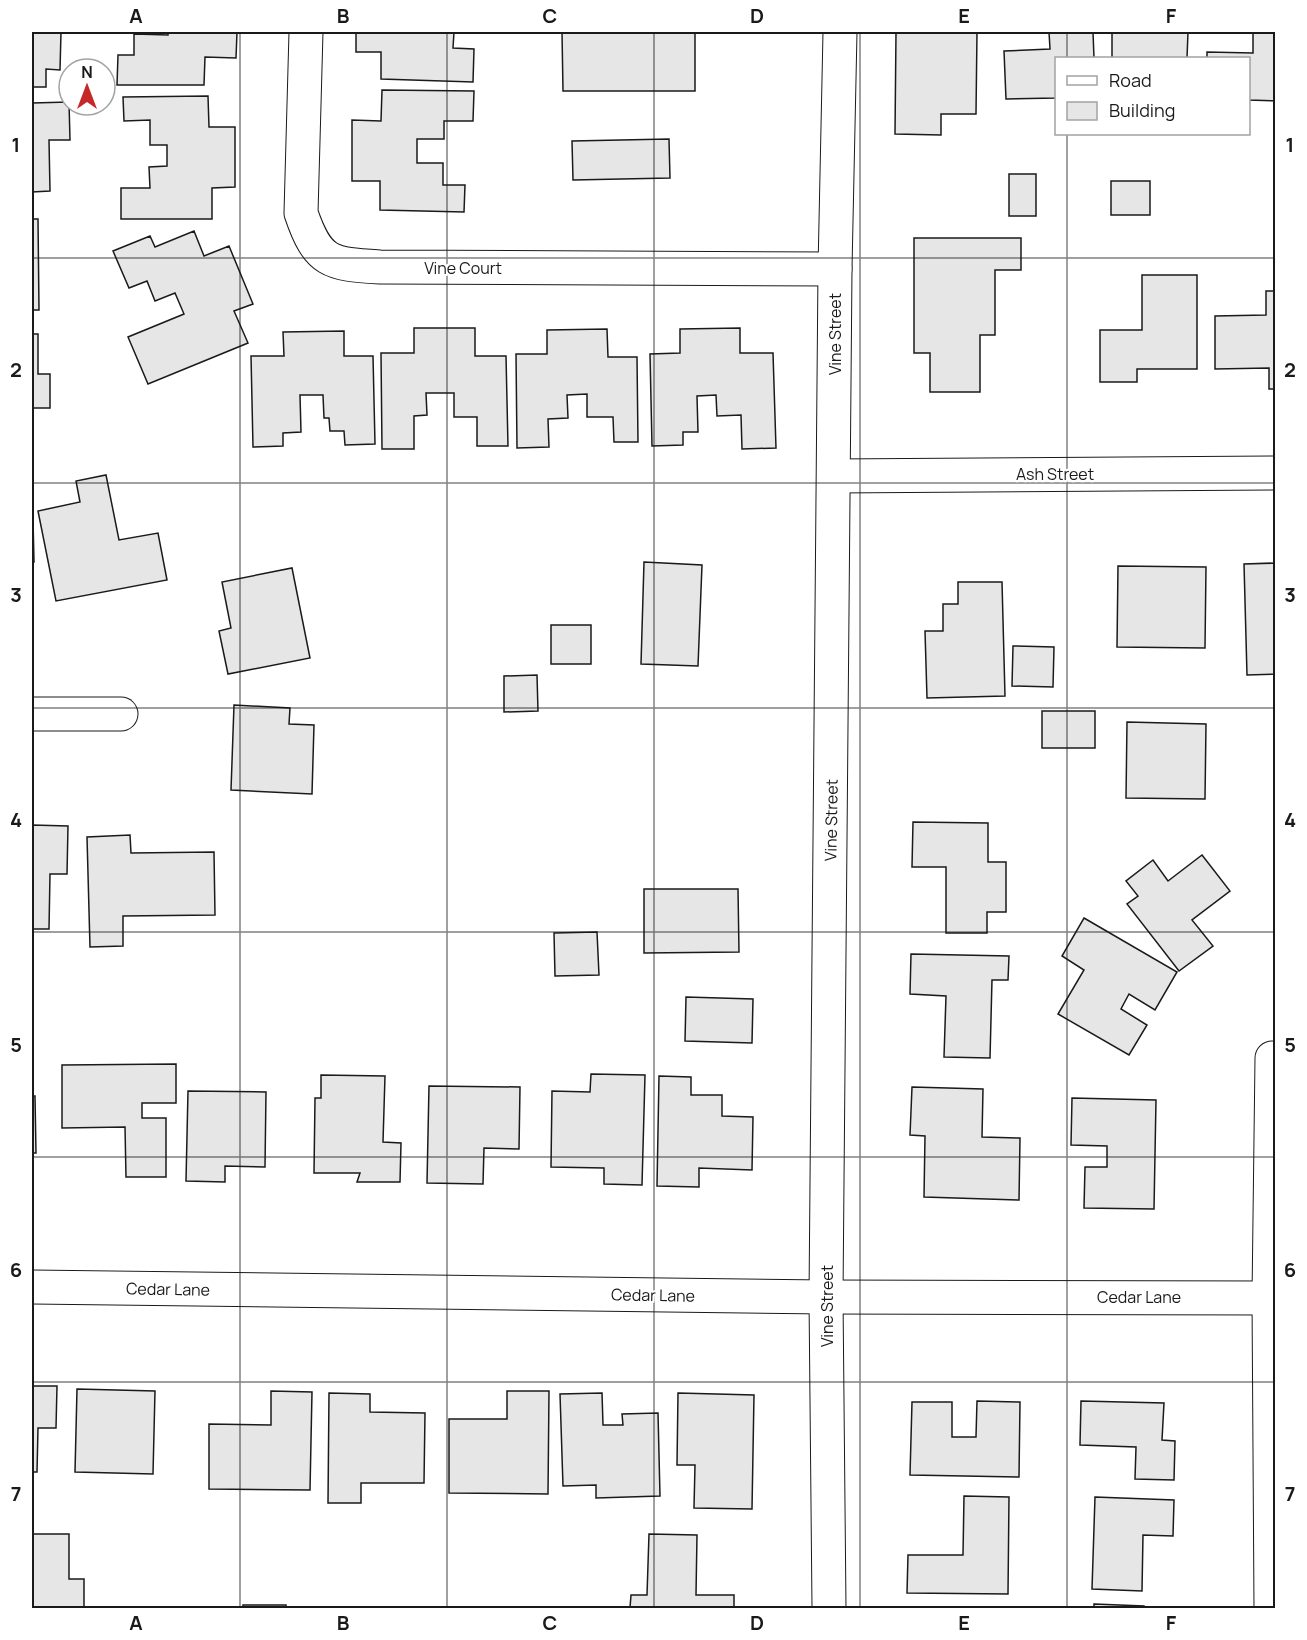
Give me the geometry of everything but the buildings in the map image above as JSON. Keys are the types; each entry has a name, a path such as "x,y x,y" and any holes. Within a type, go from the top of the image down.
{"street":[{"name":"Vine Court","path":"306,32 302,213 310,240 321,254 345,265 835,268"},
{"name":"Vine Street","path":"829,1608 826,1297 835,268 840,32"},
{"name":"Ash Street","path":"834,476 1275,473"},
{"path":"32,714 121,714"},
{"path":"1271,1608 1272,1058"},
{"name":"Cedar Lane","path":"32,1287 826,1297 1272,1298"}]}
